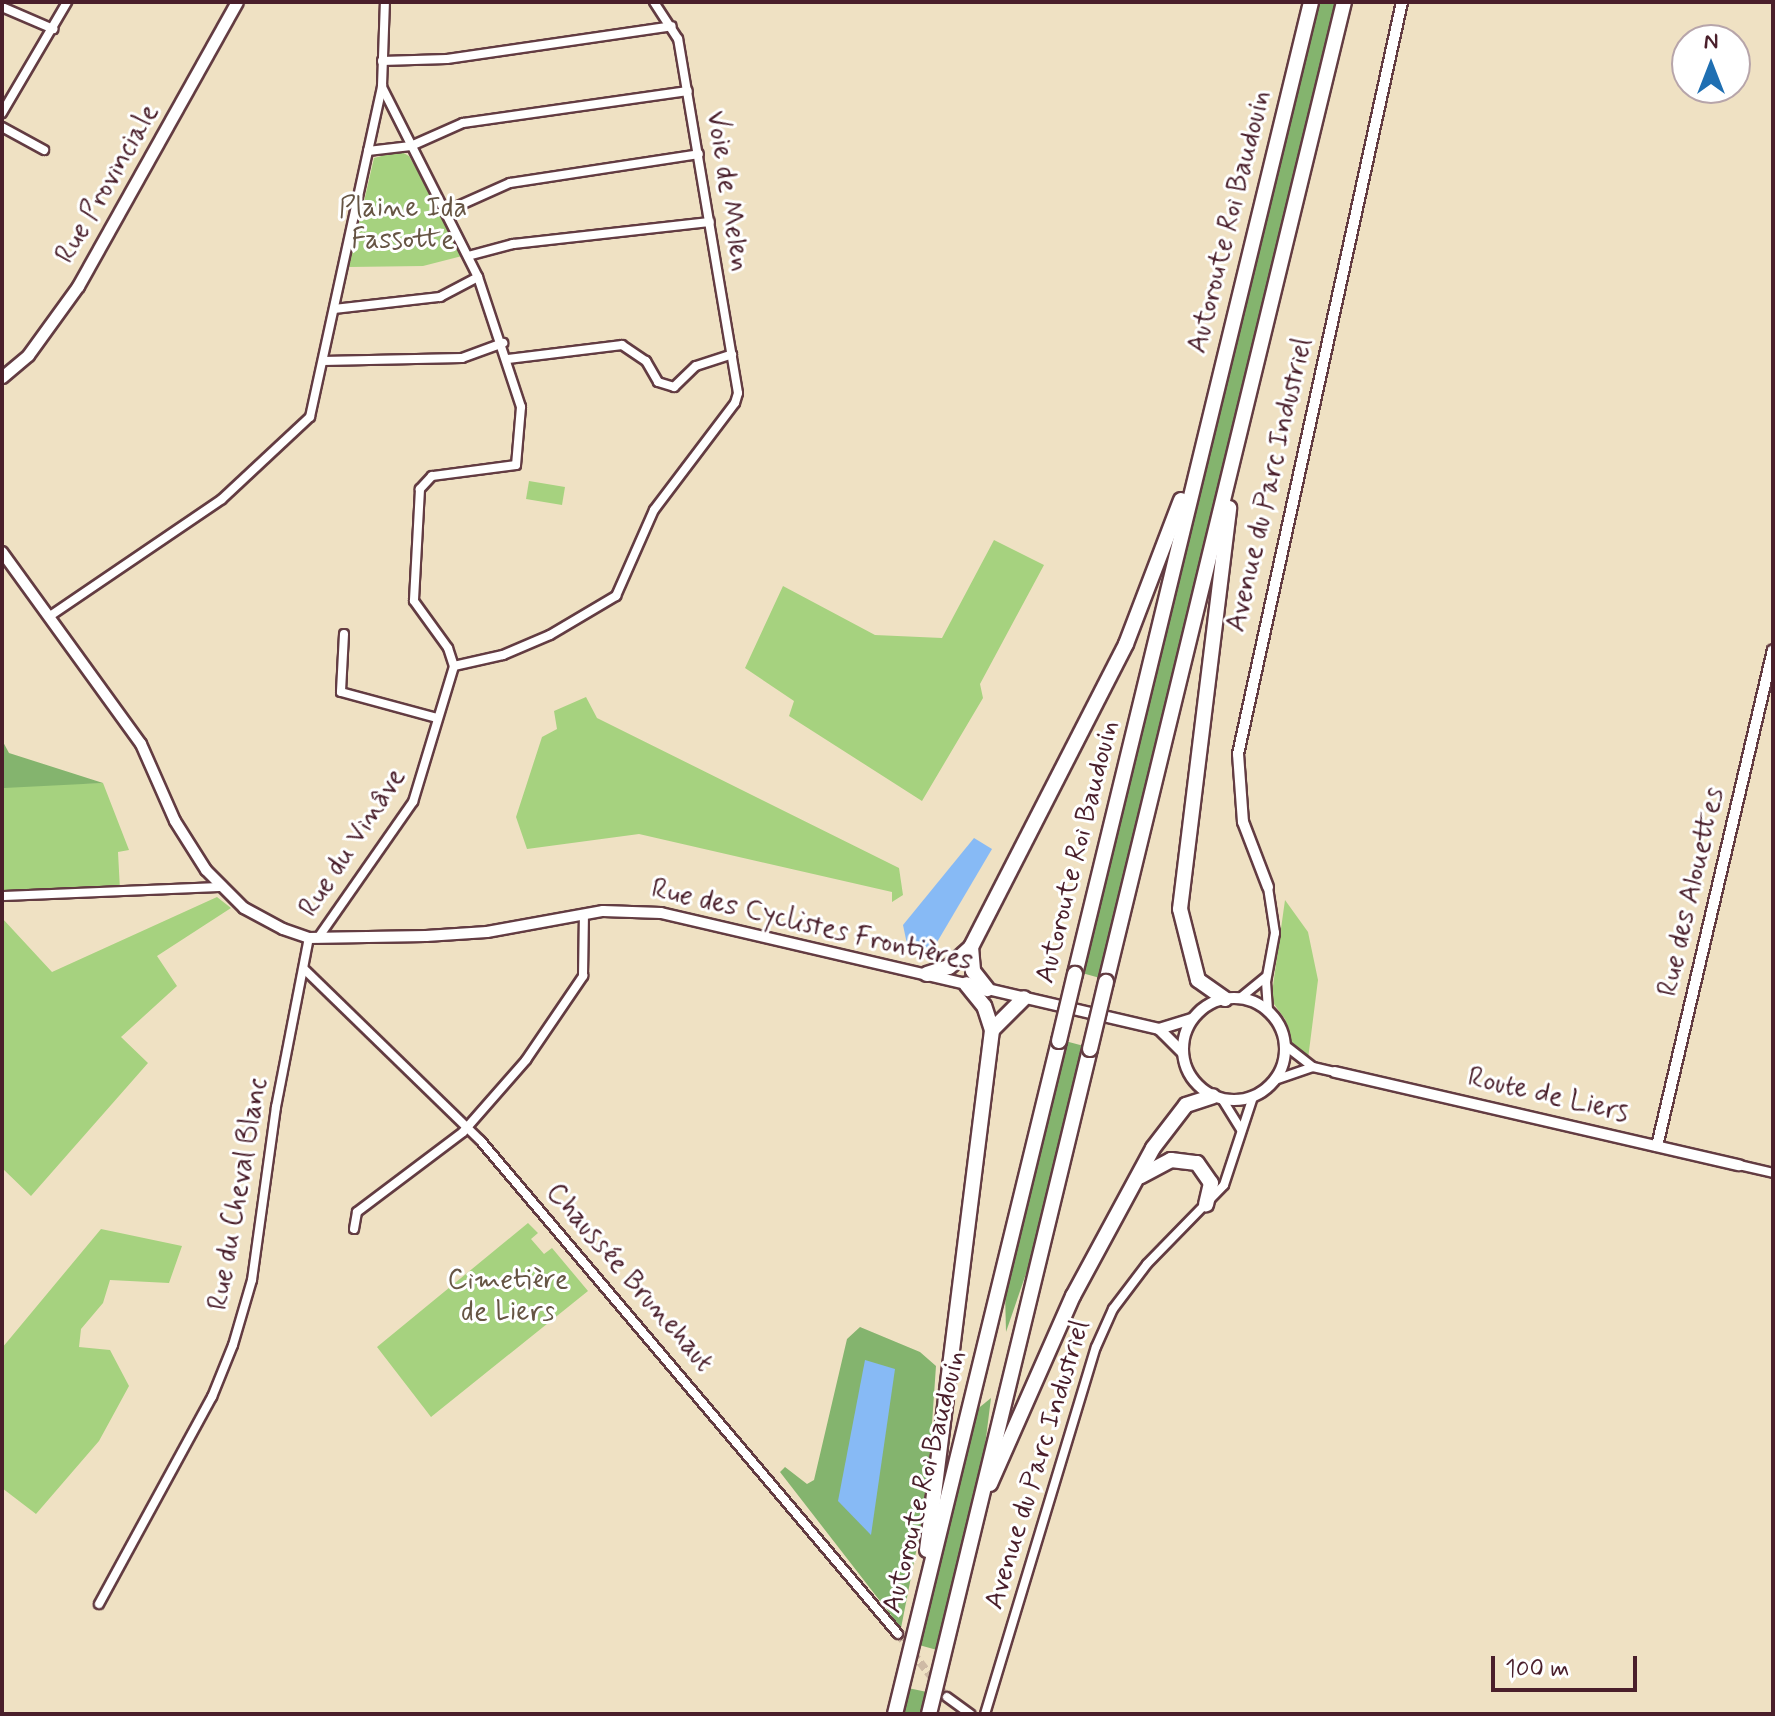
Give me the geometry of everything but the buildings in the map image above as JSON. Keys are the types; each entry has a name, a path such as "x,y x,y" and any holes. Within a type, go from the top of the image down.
{"highway":[{"name":"Autoroute Roi Baudouin","path":"895,1714 1311,2"},
{"name":"Autoroute Roi Baudouin","path":"929,1714 1344,2"},
{"path":"927,974 949,967 971,947 1119,658 1196,471"},
{"path":"1225,999 1198,980 1180,909 1229,513 1226,488"},
{"path":"971,947 973,971 987,989"},
{"path":"928,1578 927,1544 992,1030 984,1006 966,984"},
{"path":"992,1030 1024,998"},
{"path":"981,1498 1073,1296 1135,1181 1182,1109 1195,1099 1217,1098"},
{"path":"1135,1181 1164,1161 1192,1160 1210,1176 1206,1204"}],"main road":[{"name":"Rue Provinciale","path":"2,377 28,355 78,286 237,2"}],"street":[{"path":"2,113 67,2"},
{"path":"50,616 222,499 310,417 382,86 385,2"},
{"name":"Voie de Melen","path":"454,666 503,655 550,635 616,596 654,510 738,393 688,91 672,26 654,2"},
{"name":"Avenue du Parc Industriel","path":"1268,1010 1267,976 1275,933 1268,887 1243,822 1238,754 1402,2"},
{"path":"2,7 53,29"},
{"path":"382,61 447,59 672,26"},
{"path":"382,86 478,277 503,343 521,407 519,462 432,476 420,489 414,601 448,648 454,666"},
{"path":"368,151 411,146 463,123 688,91"},
{"path":"2,127 44,150"},
{"path":"447,211 510,183 699,154"},
{"path":"468,256 513,244 710,222"},
{"path":"334,309 440,297 478,277"},
{"path":"323,361 462,358 503,343"},
{"path":"508,359 622,345 646,361 658,382 674,387 696,366 732,354"},
{"path":"2,552 141,744 175,821 221,887 244,908 314,938"},
{"path":"344,634 341,692 437,718"},
{"name":"Rue des Alouettes","path":"1657,1146 1773,650"},
{"name":"Rue du Vinâve","path":"314,938 413,802 454,666"},
{"path":"2,896 221,887"},
{"name":"Rue des Cyclistes Frontières","path":"314,938 467,934 620,910 661,913 1159,1029"},
{"path":"354,1229 357,1212 467,1127 526,1060 583,976 584,915"},
{"name":"Rue du Cheval Blanc","path":"99,1604 212,1397 233,1345 252,1280 276,1107 314,938"},
{"name":"Chaussée Brunehaut","path":"305,970 467,1127 615,1294 898,1634"},
{"path":"1240,998 1267,976"},
{"path":"1242,1131 1217,1098 1192,1079 1183,1053 1159,1029 1194,1018 1225,999 1240,998 1268,1010 1286,1046 1275,1080"},
{"path":"1183,1053 1194,1018"},
{"name":"Route de Liers","path":"1286,1046 1313,1067 1773,1173"},
{"path":"1217,1098 1253,1097 1275,1080 1313,1067"},
{"name":"Avenue du Parc Industriel","path":"985,1714 1096,1347 1113,1309 1167,1239 1206,1204 1229,1178 1253,1097"},
{"path":"947,1697 970,1714"}],"green space":[{"path":"1317,2 1337,2 1100,978 1082,973"},
{"name":"Plaine Ida Fassotte","path":"400,151 409,156 466,255 423,266 349,267 374,158"},
{"path":"529,481 565,487 562,505 526,499"},
{"path":"994,540 1044,565 980,684 983,698 922,801 789,716 794,701 745,668 783,586 875,635 942,638"},
{"path":"586,697 597,718 899,868 903,895 892,902 892,892 639,834 527,849 516,817 542,737 557,729 554,711"},
{"path":"2,740 9,753 103,783 4,788"},
{"path":"103,783 129,850 118,852 120,890 2,891 2,785"},
{"path":"217,897 231,908 157,956 177,986 121,1037 148,1063 31,1196 2,1168 2,918 52,972"},
{"path":"1285,900 1308,932 1318,980 1308,1059 1294,1050 1285,1019 1271,1000"},
{"path":"1065,1041 1084,1046 1030,1262 1006,1332 1005,1291"},
{"name":"Cimetière de Liers","path":"528,1223 538,1233 531,1239 544,1254 552,1248 588,1291 431,1417 377,1347"},
{"path":"101,1229 182,1246 169,1283 110,1280 103,1303 81,1329 79,1347 110,1350 129,1386 99,1441 36,1514 2,1488 2,1348"},
{"path":"860,1327 920,1352 936,1366 927,1496 901,1628 780,1472 785,1467 807,1484 814,1480 847,1339"},
{"path":"991,1398 984,1454 937,1650 919,1645 975,1411"},
{"path":"908,1688 927,1692 922,1714 901,1714"}],"water":[{"path":"974,838 992,849 933,949 907,944 903,925"},
{"path":"865,1360 895,1369 871,1535 838,1501"}],"tunnel":[{"path":"898,1634 947,1697"}]}
